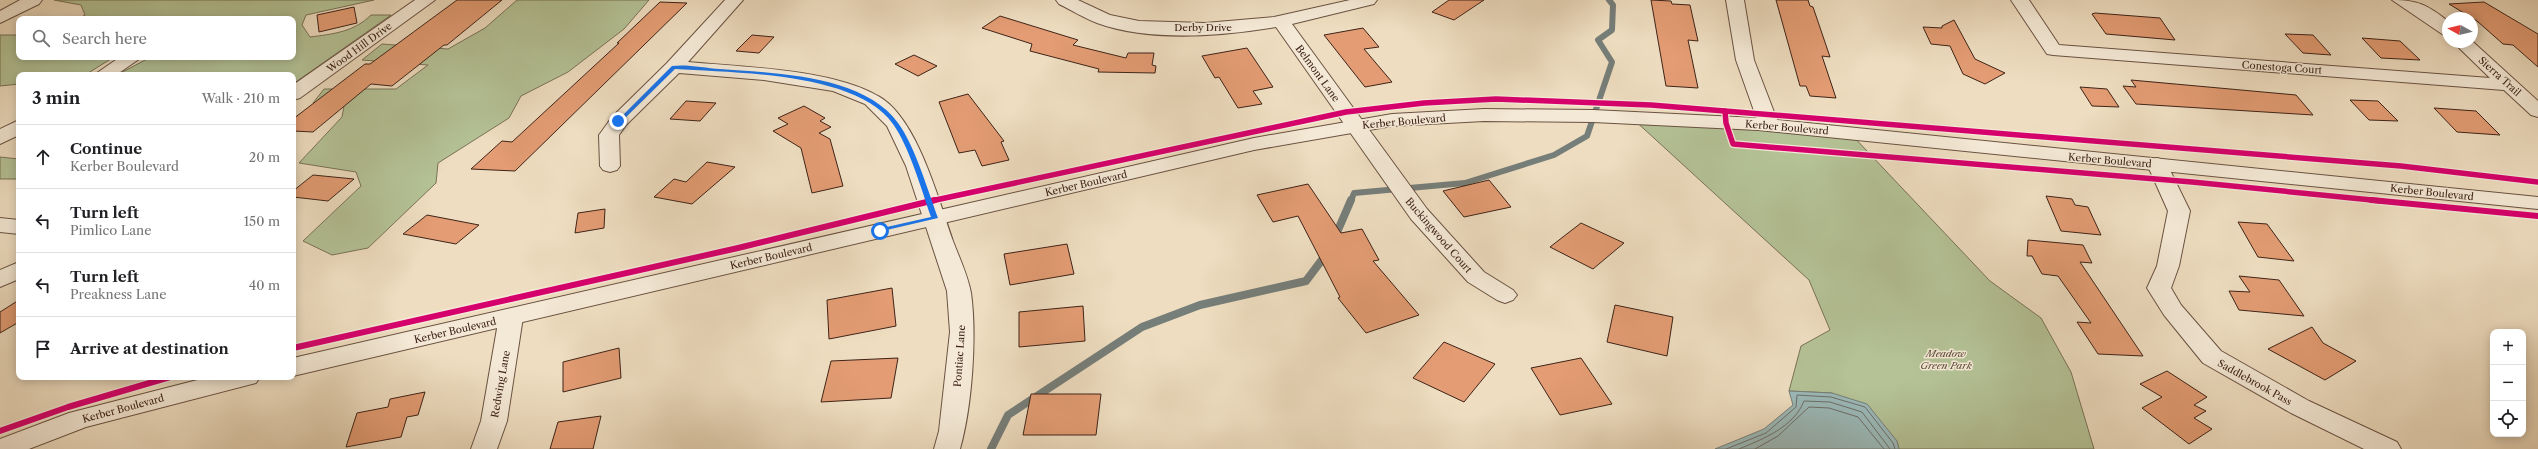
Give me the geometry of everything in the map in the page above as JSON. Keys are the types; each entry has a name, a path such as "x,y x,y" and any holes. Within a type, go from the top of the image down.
{"street":[{"path":"0,18 33,0"},
{"name":"Wood Hill Drive","path":"296,92 426,0"},
{"path":"610,166 608,135 618,121 674,68 734,0"},
{"name":"Derby Drive","path":"1066,0 1107,20 1138,27 1225,29 1280,22 1350,6 1368,0"},
{"path":"1735,0 1745,60 1769,124"},
{"name":"Conestoga Court","path":"2020,0 2053,50 2511,85"},
{"path":"2400,0 2430,16 2442,25"},
{"name":"Belmont Lane","path":"1280,22 1356,125"},
{"name":"Sierra Trail","path":"2469,48 2538,110"},
{"path":"108,72 128,60"},
{"name":"Pontiac Lane","path":"674,68 772,75 837,86 872,100 896,124 916,166 959,291 962,332 952,432 947,449"},
{"name":"Kerber Boulevard","path":"296,365 511,317 1254,144 1356,125 1392,120 1484,114 1593,116 1769,124 2538,203"},
{"name":"Buckingwood Court","path":"1356,125 1419,214 1476,277 1505,295"},
{"path":"0,138 16,128"},
{"name":"Saddlebrook Pass","path":"2157,164 2179,211 2169,260 2159,288 2172,310 2212,357 2300,407 2388,449"},
{"path":"0,224 16,227"},
{"path":"0,280 16,271"},
{"name":"Redwing Lane","path":"484,449 494,421 511,317"},
{"name":"Kerber Boulevard","path":"2,449 78,420 157,398 234,380"}],"green space":[{"path":"54,0 374,0 306,15 302,25 310,37 350,29 371,15 391,15 296,82 296,72 123,72 145,60 296,60 296,16 83,16 85,15 81,5"},
{"path":"517,0 649,0 624,29 568,72 521,96 509,118 438,163 436,183 368,248 332,255 303,241 361,186 356,172 299,163 342,117 344,106 313,103 324,89 396,89 428,65 362,60 382,44 448,49 485,28"},
{"path":"0,35 16,35 16,60 109,60 90,72 16,72 16,84 0,86"},
{"name":"Meadow Green Park","path":"1632,118 1850,133 1990,281 2041,318 2071,372 2094,449 1899,449 1897,441 1832,393 1789,391 1801,346 1830,330 1809,280"},
{"path":"0,157 16,159 16,179 0,179"}],"water":[{"path":"1789,391 1832,393 1867,404 1897,441 1899,449 1715,449 1764,429 1793,405"}],"building":[{"path":"457,0 502,0 447,45 444,45 392,86 371,84 313,132 296,131 296,117 365,64 370,64"},
{"path":"1449,0 1484,0 1454,20 1432,12"},
{"path":"1651,0 1671,1 1672,4 1690,5 1698,41 1688,40 1698,88 1666,86"},
{"path":"1776,0 1808,0 1810,6 1813,7 1830,57 1822,56 1836,98 1810,96 1806,86 1800,86"},
{"path":"660,2 687,3 515,171 471,169 502,141 512,142 619,43 617,43"},
{"path":"2484,2 2538,34 2538,67 2513,45 2503,44 2478,22 2478,12 2462,12 2449,4"},
{"path":"354,7 357,23 319,32 317,15"},
{"path":"2092,14 2160,18 2175,40 2106,34"},
{"path":"1000,16 1078,40 1073,45 1126,58 1128,53 1154,53 1152,65 1156,66 1155,73 1098,72 1099,69 1030,51 1032,44 982,28"},
{"path":"1954,20 1975,59 2005,73 1985,84 1963,74 1950,46 1931,44 1923,27 1942,28 1942,26"},
{"path":"1363,28 1379,47 1364,49 1392,82 1365,87 1324,35"},
{"path":"2285,34 2313,35 2331,55 2303,53"},
{"path":"752,35 774,37 759,53 736,51"},
{"path":"2362,38 2400,41 2420,60 2381,58"},
{"path":"1247,48 1273,87 1253,91 1262,104 1238,108 1219,77 1215,78 1202,56"},
{"path":"914,55 937,66 918,76 895,64"},
{"path":"2131,80 2296,95 2313,115 2136,104 2123,86 2136,87"},
{"path":"2080,87 2107,89 2119,107 2092,106"},
{"path":"968,94 1004,141 1001,142 1009,160 982,166 975,150 959,153 939,102"},
{"path":"2350,100 2378,101 2398,121 2369,120"},
{"path":"686,101 716,103 700,121 670,119"},
{"path":"804,106 825,118 820,121 831,127 819,133 830,139 843,186 812,193 801,148 773,131 788,124 778,118"},
{"path":"2434,108 2476,111 2500,135 2457,132"},
{"path":"707,162 735,167 692,204 654,197 674,179 686,182"},
{"path":"313,175 354,179 328,201 296,197 296,189"},
{"path":"1489,180 1511,207 1464,217 1443,191"},
{"path":"1308,184 1341,233 1362,229 1379,260 1373,261 1419,315 1366,333 1338,298 1340,297 1298,216 1273,222 1257,195"},
{"path":"2046,196 2072,199 2075,205 2088,207 2101,235 2061,231"},
{"path":"605,209 604,228 575,233 578,213"},
{"path":"427,215 479,225 456,244 403,234"},
{"path":"2238,222 2267,224 2294,261 2258,257"},
{"path":"1581,223 1624,243 1593,269 1550,247"},
{"path":"2028,240 2083,245 2092,263 2080,262 2143,356 2098,354 2077,322 2091,323 2058,276 2042,274 2032,256 2027,256"},
{"path":"1067,244 1074,274 1010,285 1004,254"},
{"path":"2239,276 2279,280 2304,316 2239,310 2229,291 2250,292"},
{"path":"892,288 896,326 829,339 827,300"},
{"path":"16,302 16,324 0,333 0,312"},
{"path":"1615,305 1673,317 1667,356 1607,342"},
{"path":"1083,306 1085,341 1019,347 1019,312"},
{"path":"2312,327 2323,343 2356,361 2325,380 2268,349"},
{"path":"1444,342 1495,364 1464,402 1413,378"},
{"path":"619,348 621,378 563,392 563,362"},
{"path":"898,358 891,398 821,402 831,361"},
{"path":"1581,358 1612,404 1560,415 1531,368"},
{"path":"2167,371 2207,397 2194,405 2206,411 2194,418 2212,429 2189,444 2142,408 2162,397 2140,384"},
{"path":"425,392 418,415 407,417 401,437 346,447 357,413 388,407 390,399"},
{"path":"1031,394 1101,394 1096,435 1023,435"},
{"path":"601,416 593,449 550,449 558,422"}],"waterway":[{"path":"1351,201 1354,193 1465,183 1554,155 1587,136 1612,62 1598,40 1612,30 1613,5 1609,0"},
{"path":"1335,237 1351,200"},
{"path":"991,449 1008,415 1142,327 1200,305 1306,281 1327,253"}],"cycle path":[{"path":"296,347 738,248 929,201 1346,112 1424,103 1496,99 1651,105 2401,166 2538,182"},
{"path":"1725,111 1726,123 1733,144 2192,182 2538,216"},
{"path":"0,431 68,407 160,380"}],"route":[{"path":"618,121 674,68 764,74 837,86 872,100 896,124 916,166 935,218 880,231"}]}
